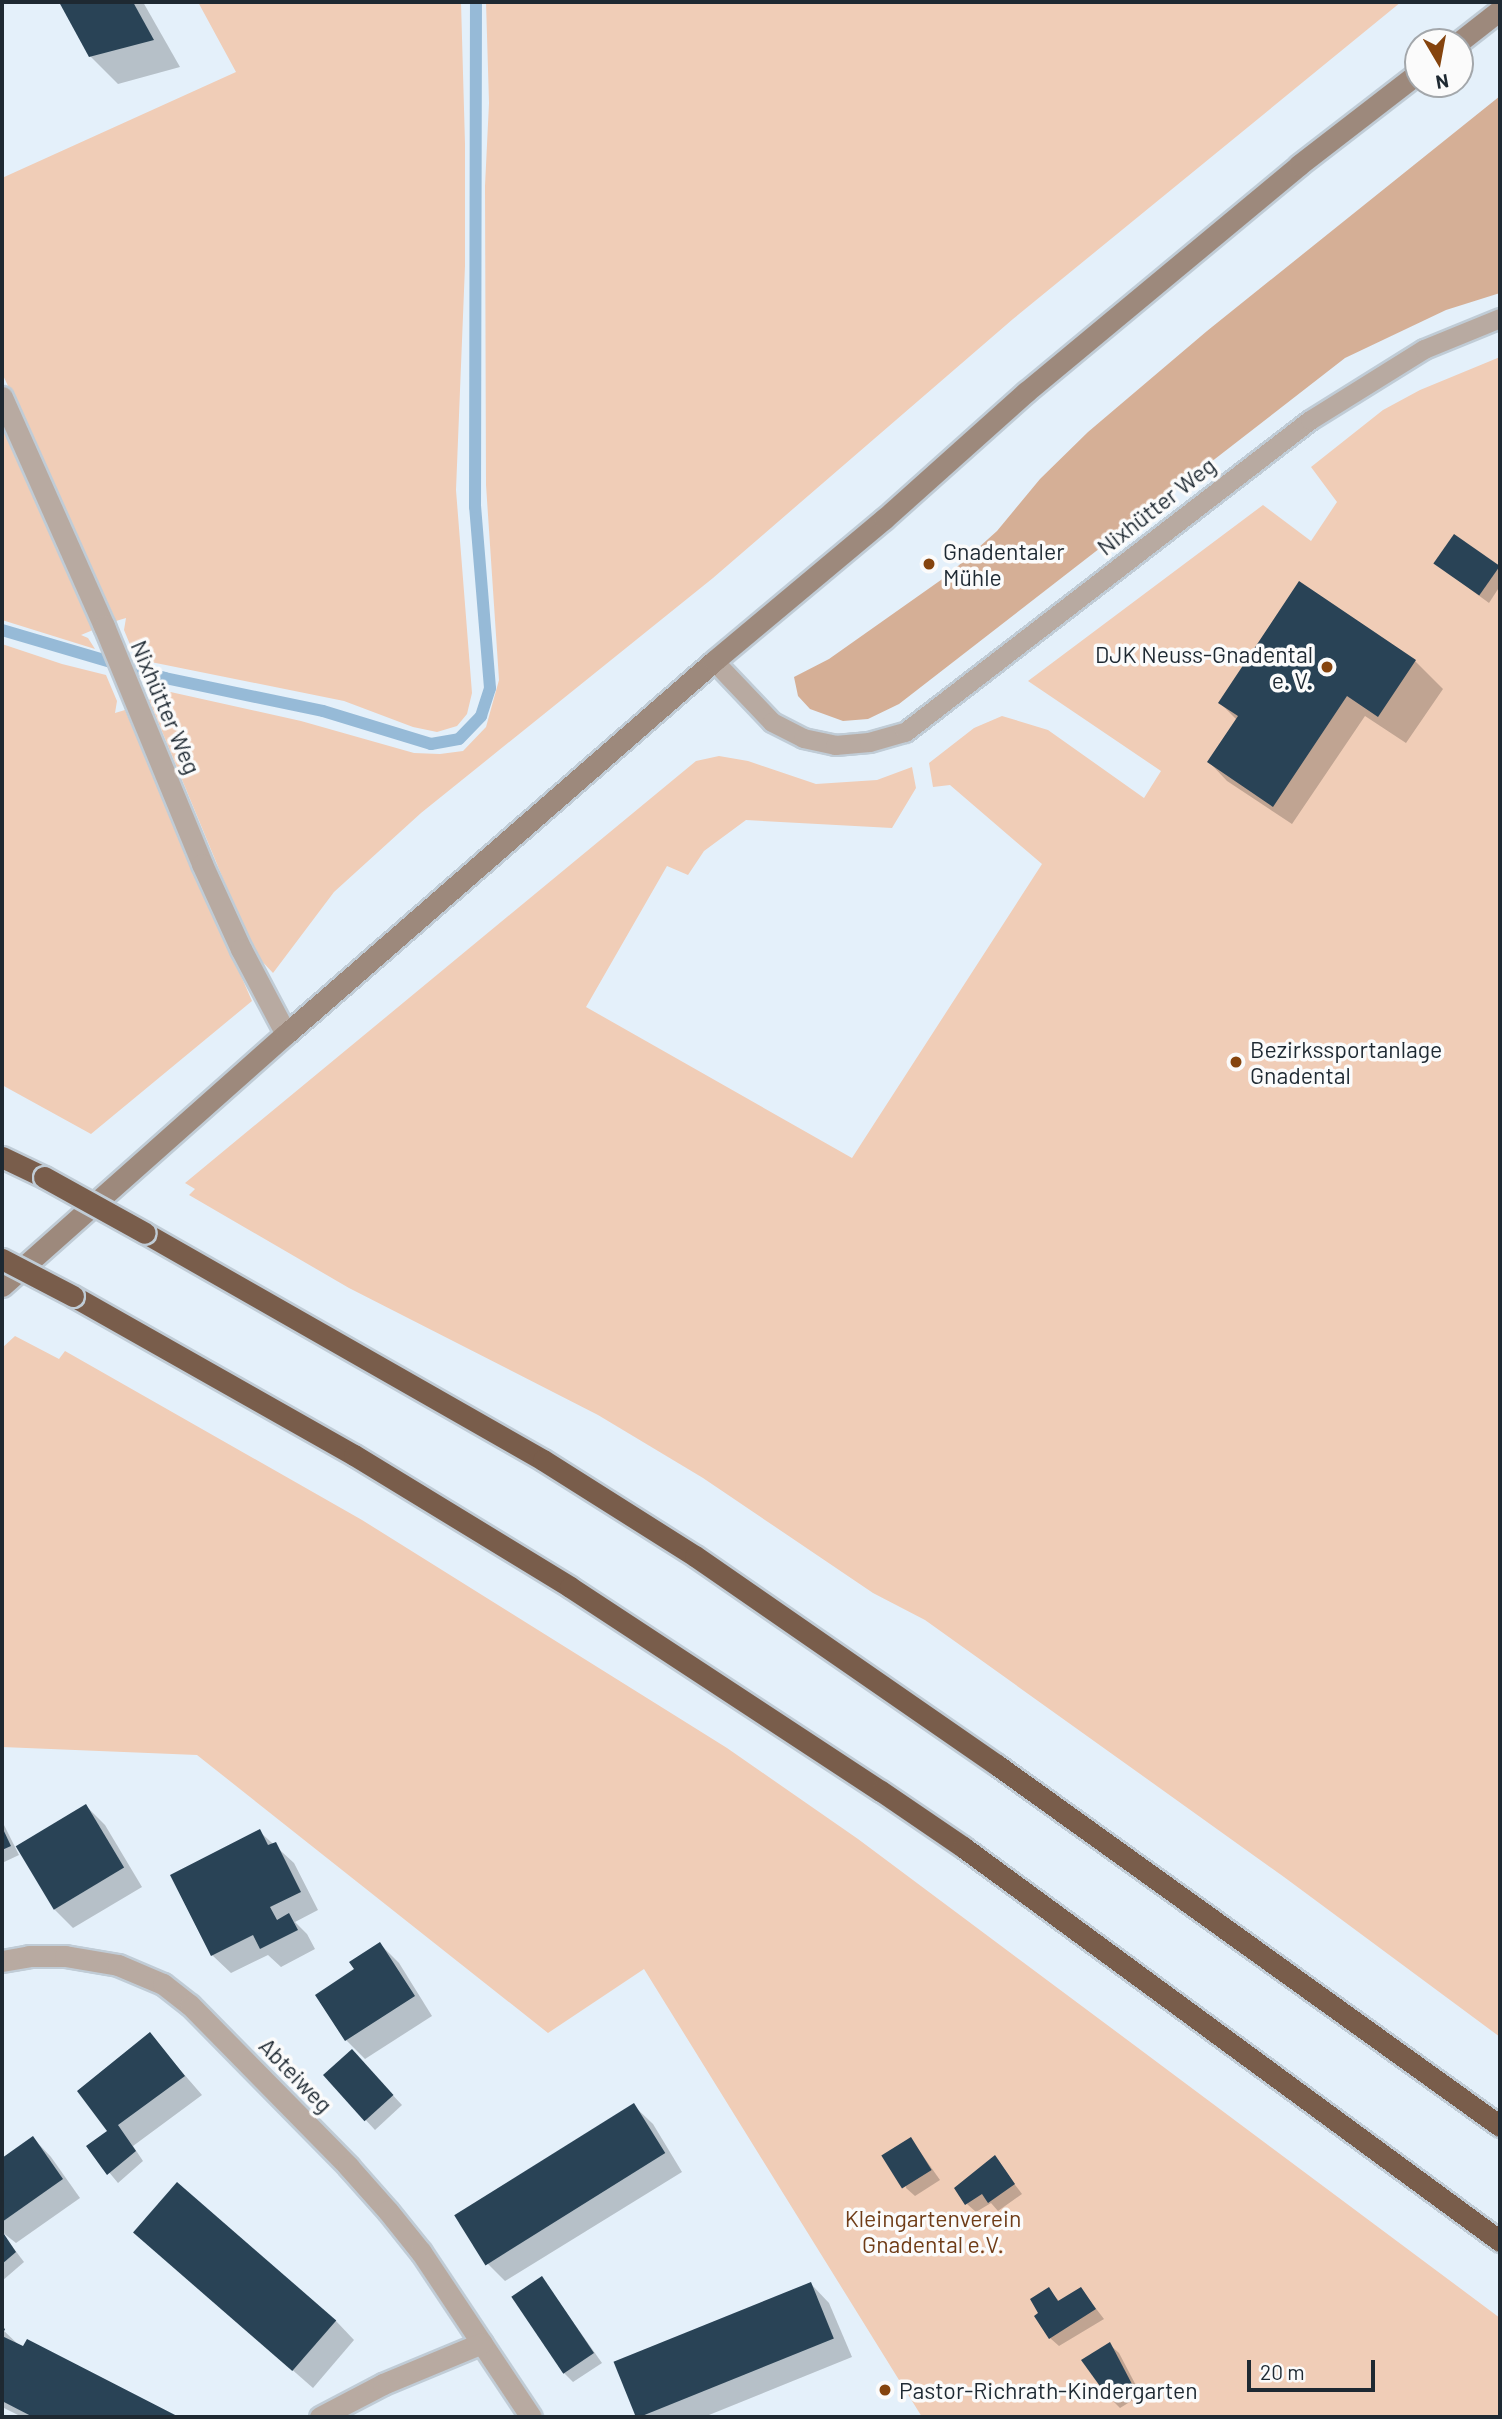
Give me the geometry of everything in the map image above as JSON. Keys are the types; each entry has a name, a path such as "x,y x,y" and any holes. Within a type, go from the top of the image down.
{"highway":[{"path":"2,1157 145,1233 543,1460 695,1556 997,1765 1500,2126"},
{"path":"2,1259 73,1296 377,1469 570,1587 963,1847 1500,2241"}],"main road":[{"path":"1474,30 1500,10"},
{"path":"2,1286 286,1034 1161,277 1404,85"}],"street":[{"name":"Nixhütter Weg","path":"2,397 104,626 241,948 286,1034"},
{"name":"Abteiweg","path":"2,1961 29,1956 65,1955 118,1965 163,1984 190,2005 348,2165 388,2211 421,2252 531,2417"},
{"path":"320,2417 383,2384 482,2343"}],"lane":[{"name":"Nixhütter Weg","path":"714,662 772,722 803,738 835,745 869,742 905,732 1310,420 1424,349 1500,318"}],"green space":[{"path":"198,2 461,2 465,266 456,490 472,693 467,714 457,726 437,732 413,727 344,701 136,659 124,630 126,618 116,621 2,373 2,178 236,72"},
{"path":"486,2 1401,2 1013,319 713,578 421,813 334,892 273,973 256,955 236,910 149,700 159,696 152,693 148,687 301,721 414,753 463,751 486,727 499,680 486,485 485,186 489,103"},
{"path":"1500,357 1500,2037 1284,1877 925,1620 873,1593 703,1478 598,1415 349,1288 189,1195 195,1189 185,1183 696,761 719,756 748,761 816,784 877,780 912,767 916,788 892,828 746,820 704,851 688,875 667,866 586,1007 852,1158 1042,864 950,785 933,787 929,763 974,728 1002,716 1048,730 1144,798 1161,771 1028,681 1263,505 1311,541 1337,502 1311,467 1383,410 1420,390"},
{"path":"2,424 93,630 81,635 88,638 95,649 2,620"},
{"path":"2,644 106,675 117,701 115,713 125,710 252,1001 91,1134 2,1085"},
{"name":"Kleingartenverein Gnadental e.V.","path":"15,1336 59,1359 65,1351 362,1520 727,1748 858,1839 1500,2318 1500,2417 922,2417 644,1969 548,2033 197,1755 2,1747 2,1348"}],"shaded area":[{"path":"1500,96 1500,293 1446,310 1345,358 899,704 868,719 843,721 810,709 798,696 794,677 829,659 948,575 997,531 1040,479 1088,432 1207,331"}],"building":[{"path":"59,2 133,2 154,40 89,57"},
{"path":"1454,534 1500,566 1479,596 1433,563"},
{"name":"DJK Neuss-Gnadental e. V.","path":"1299,581 1416,660 1378,717 1347,696 1273,807 1207,762 1238,716 1218,703"},
{"path":"86,1804 124,1867 54,1910 16,1846"},
{"path":"2,1827 11,1846 2,1850"},
{"path":"260,1829 268,1845 276,1842 301,1892 270,1907 277,1920 289,1913 298,1930 260,1949 253,1935 211,1956 170,1875"},
{"path":"380,1942 415,1996 345,2041 315,1995 354,1969 349,1962"},
{"path":"150,2032 185,2076 118,2125 136,2151 107,2175 86,2146 107,2131 77,2091"},
{"path":"352,2049 393,2095 365,2121 323,2075"},
{"path":"634,2103 665,2153 485,2265 454,2215"},
{"path":"33,2136 63,2179 2,2222 2,2158"},
{"path":"911,2137 932,2170 902,2189 881,2156"},
{"path":"995,2155 1015,2184 988,2203 982,2194 965,2205 954,2188"},
{"path":"177,2182 336,2320 292,2371 133,2233"},
{"path":"2,2231 16,2252 2,2264"},
{"path":"542,2276 594,2353 563,2374 511,2297"},
{"path":"811,2282 834,2339 640,2417 636,2417 614,2362"},
{"path":"1049,2287 1058,2301 1081,2287 1096,2309 1049,2339 1034,2316 1038,2313 1030,2299"},
{"path":"2,2336 23,2346 27,2339 179,2417 33,2417 2,2401"},
{"path":"1110,2342 1133,2386 1110,2400 1081,2360"}],"waterway":[{"path":"2,630 165,678 323,711 431,744 459,739 481,716 490,688 475,507 476,2"}],"place":[{"name":"Gnadentaler Mühle","path":"929,564"},
{"name":"DJK Neuss-Gnadental e. V.","path":"1327,667"},
{"name":"Bezirkssportanlage Gnadental","path":"1236,1062"},
{"name":"Pastor-Richrath-Kindergarten","path":"885,2390"}]}
